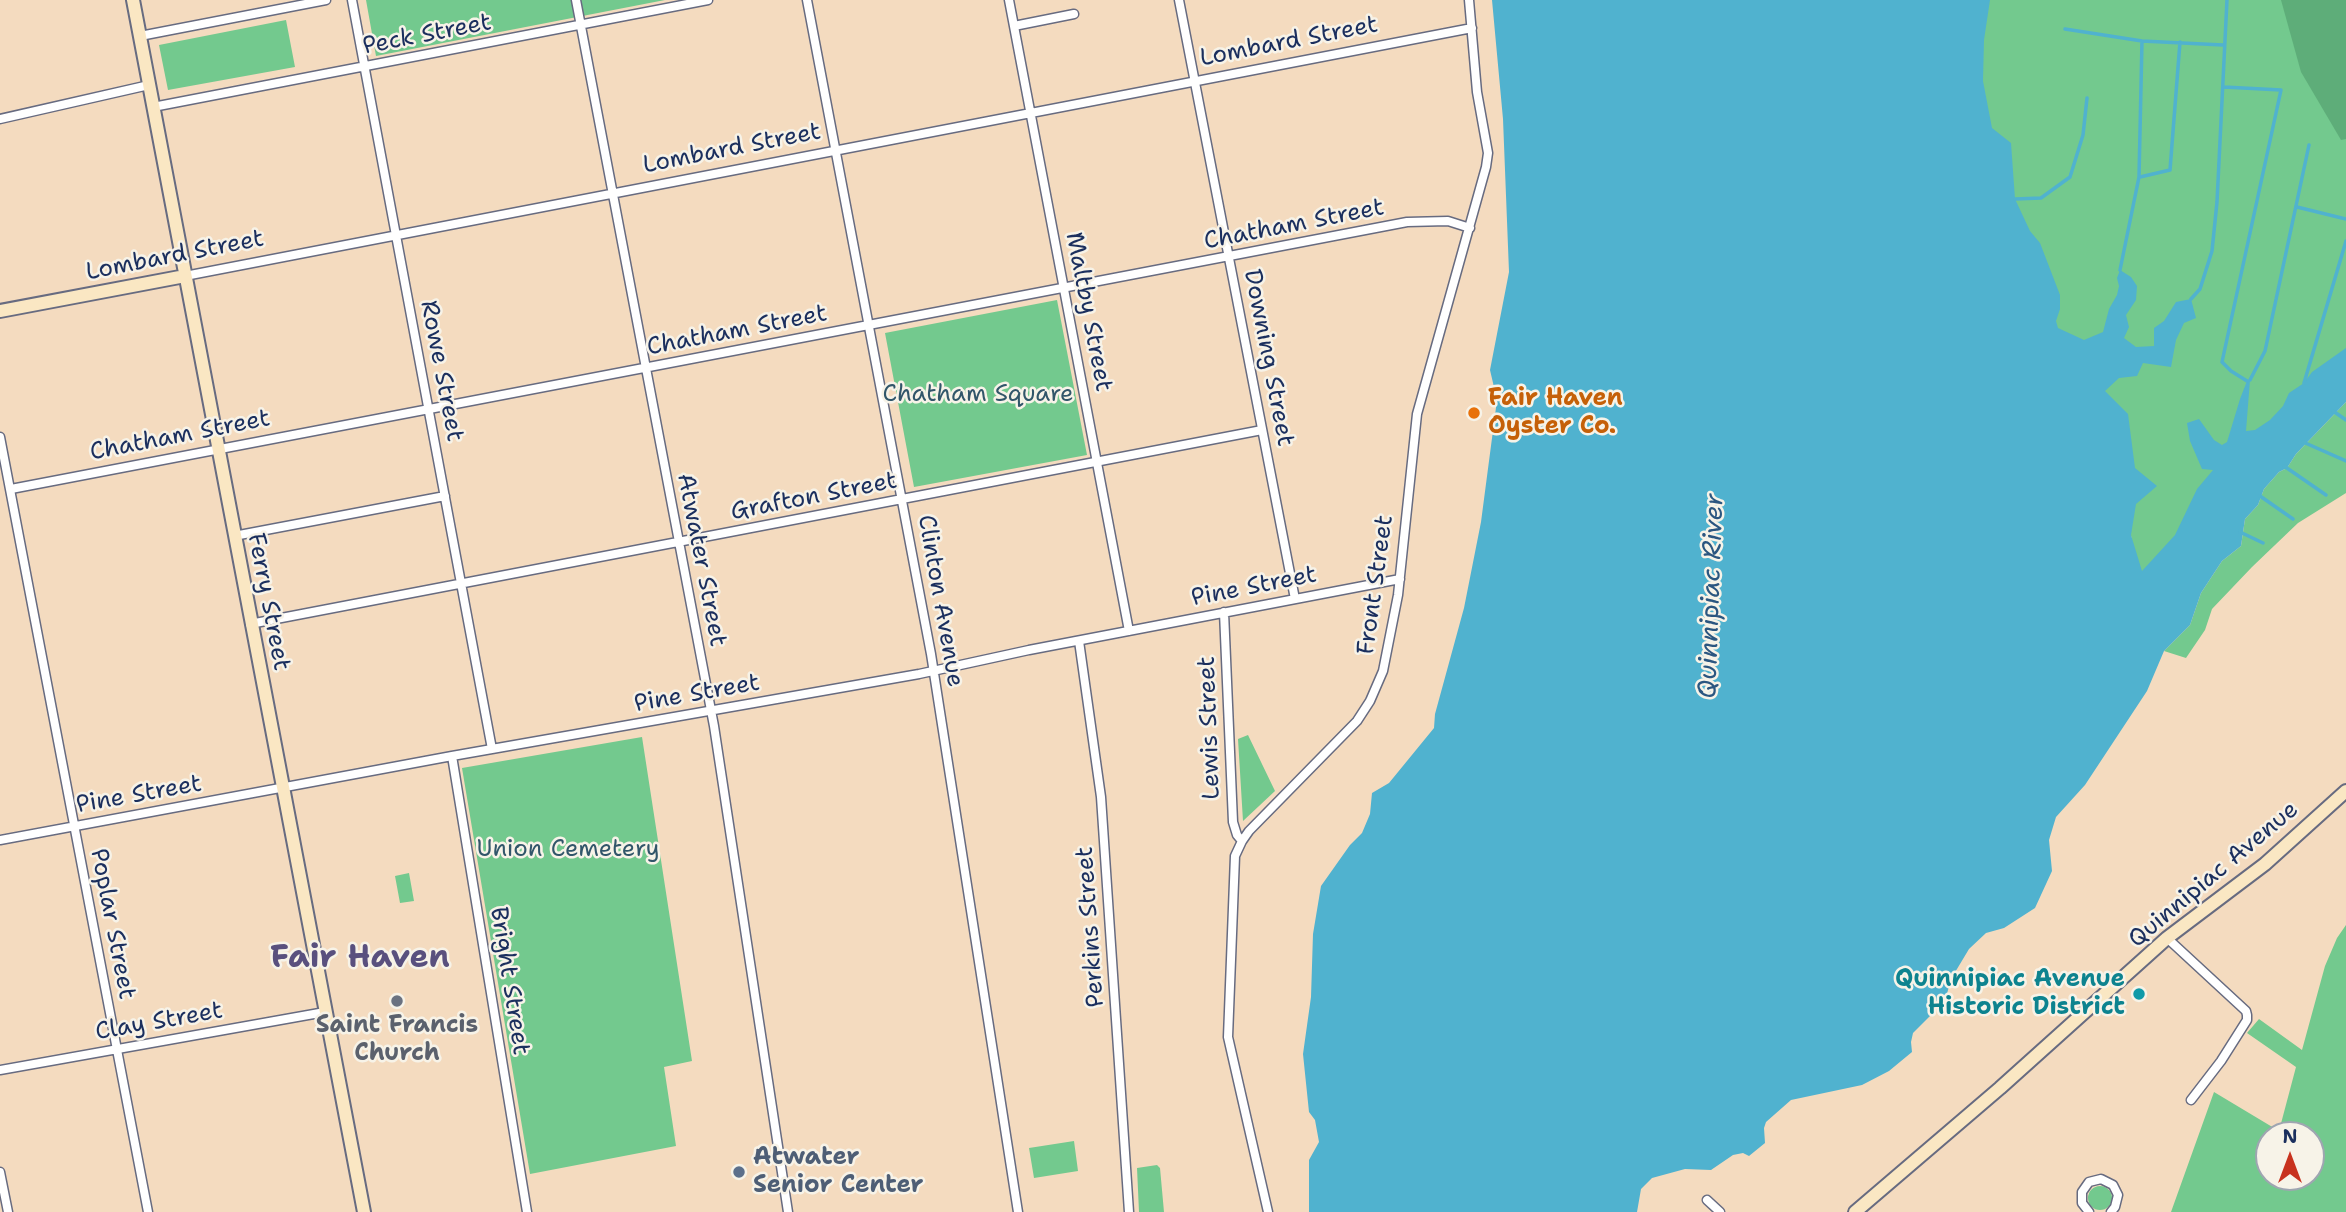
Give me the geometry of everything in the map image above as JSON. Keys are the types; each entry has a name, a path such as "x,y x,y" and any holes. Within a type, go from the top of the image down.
{"main road":[{"name":"Ferry Street","path":"133,0 364,1212"},
{"name":"Lombard Street","path":"0,311 184,276"},
{"name":"Quinnipiac Avenue","path":"1855,1212 2000,1088 2167,938 2265,864 2346,791"}],"street":[{"path":"140,36 326,0"},
{"name":"Rowe Street","path":"352,0 492,749"},
{"name":"Atwater Street","path":"576,0 711,711 788,1212"},
{"name":"Peck Street","path":"153,107 708,0"},
{"name":"Clinton Avenue","path":"807,0 933,670 1018,1212"},
{"name":"Maltby Street","path":"1009,0 1129,631"},
{"name":"Downing Street","path":"1179,0 1295,599"},
{"name":"Front Street","path":"1241,841 1348,731 1364,711 1382,671 1400,579 1417,414 1484,181 1488,153 1479,105 1469,0"},
{"path":"1014,26 1074,15"},
{"name":"Lombard Street","path":"184,276 1472,29"},
{"path":"0,119 149,85"},
{"name":"Chatham Street","path":"11,488 1407,222 1448,221 1470,228"},
{"name":"Grafton Street","path":"250,624 1262,430"},
{"name":"Poplar Street","path":"0,437 148,1212"},
{"path":"234,536 445,496"},
{"name":"Pine Street","path":"0,839 933,670 1400,579"},
{"name":"Lewis Street","path":"1224,612 1234,822 1241,841"},
{"name":"Perkins Street","path":"1079,641 1101,797 1129,1212"},
{"name":"Bright Street","path":"452,756 527,1212"},
{"path":"1241,841 1233,872 1228,1037 1268,1212"},
{"path":"2167,938 2248,1015 2221,1061 2191,1100"},
{"name":"Clay Street","path":"0,1070 325,1012"},
{"path":"0,1172 8,1212"},
{"path":"2089,1212 2082,1203 2082,1192 2089,1182 2101,1179 2113,1185 2118,1195 2111,1212"},
{"path":"1706,1200 1720,1212"}],"green space":[{"path":"366,0 665,0 376,56"},
{"path":"1979,0 2346,0 2346,358 2224,465 2141,588 2095,348 2059,332 1968,120"},
{"path":"2281,0 2346,0 2346,139 2341,140 2301,72"},
{"path":"286,20 295,67 168,90 159,45"},
{"name":"Chatham Square","path":"1057,300 1087,455 914,487 885,333"},
{"path":"2346,402 2346,493 2298,523 2252,567 2212,609 2205,630 2186,658 2164,651 2190,625 2201,593 2222,561 2241,546 2245,519 2258,505 2264,489 2279,472 2287,468 2296,454"},
{"path":"1248,735 1275,791 1243,821 1238,739"},
{"name":"Union Cemetery","path":"642,737 692,1061 664,1067 676,1146 530,1174 462,768"},
{"path":"409,873 414,901 400,903 395,876"},
{"path":"2346,925 2346,1212 2171,1212 2214,1092 2262,1121 2255,1121 2255,1191 2325,1191 2325,1121 2282,1121 2296,1067 2247,1033 2259,1019 2302,1050 2325,966"},
{"path":"1074,1141 1078,1171 1034,1178 1029,1148"},
{"path":"1157,1165 1160,1168 1164,1212 1139,1212 1137,1168"},
{"path":"2100,1186 2109,1189 2112,1198 2109,1207 2100,1210 2091,1207 2088,1198 2091,1189"}],"water":[{"name":"Quinnipiac River","path":"1492,0 1990,0 1984,40 1983,81 1992,128 2011,143 2015,199 2030,231 2040,243 2060,295 2060,309 2056,321 2058,328 2084,340 2103,332 2109,309 2117,295 2120,270 2131,277 2137,286 2136,300 2126,315 2129,327 2124,338 2136,347 2154,346 2154,328 2164,321 2176,302 2191,299 2196,318 2184,323 2176,340 2171,367 2143,363 2137,376 2119,378 2105,391 2128,414 2135,468 2157,486 2136,504 2131,535 2142,571 2175,535 2197,489 2213,470 2202,469 2190,441 2187,423 2199,419 2214,440 2222,445 2227,442 2240,399 2247,381 2250,380 2246,431 2255,430 2270,420 2283,406 2289,393 2304,383 2312,372 2346,348 2346,402 2296,454 2287,468 2279,472 2264,489 2258,505 2245,519 2241,546 2222,561 2201,593 2190,625 2164,651 2147,691 2085,785 2056,817 2049,840 2052,871 2035,908 2004,928 1986,933 1969,949 1951,979 1945,1001 1913,1033 1912,1052 1889,1071 1862,1085 1791,1100 1766,1122 1765,1143 1749,1156 1743,1153 1733,1155 1711,1170 1685,1169 1652,1178 1641,1189 1637,1212 1309,1212 1309,1160 1319,1142 1315,1120 1309,1112 1303,1054 1311,997 1313,934 1321,886 1350,845 1362,833 1370,814 1372,793 1389,783 1434,728 1435,714 1464,608 1481,522 1497,400 1490,370 1509,272 1503,119"}],"waterway":[{"path":"2191,299 2200,289 2212,251 2227,0"},
{"path":"2065,29 2142,41 2223,45"},
{"path":"2120,270 2139,177 2142,41"},
{"path":"2140,177 2170,170 2180,42"},
{"path":"2224,87 2281,90 2222,362 2247,381"},
{"path":"2015,199 2041,198 2070,177 2083,135 2087,98"},
{"path":"2250,380 2265,351 2309,145"},
{"path":"2297,207 2346,219"},
{"path":"2304,383 2346,241"},
{"path":"2333,411 2346,420"},
{"path":"2303,442 2346,461"},
{"path":"2284,466 2326,495"},
{"path":"2260,496 2293,519"},
{"path":"2240,532 2263,543"}],"place":[{"name":"Fair Haven Oyster Co.","path":"1474,413"},
{"name":"Quinnipiac Avenue Historic District","path":"2139,994"},
{"name":"Saint Francis Church","path":"397,1001"},
{"name":"Atwater Senior Center","path":"739,1172"}],"district":[{"name":"Fair Haven","path":"360,959"}]}
